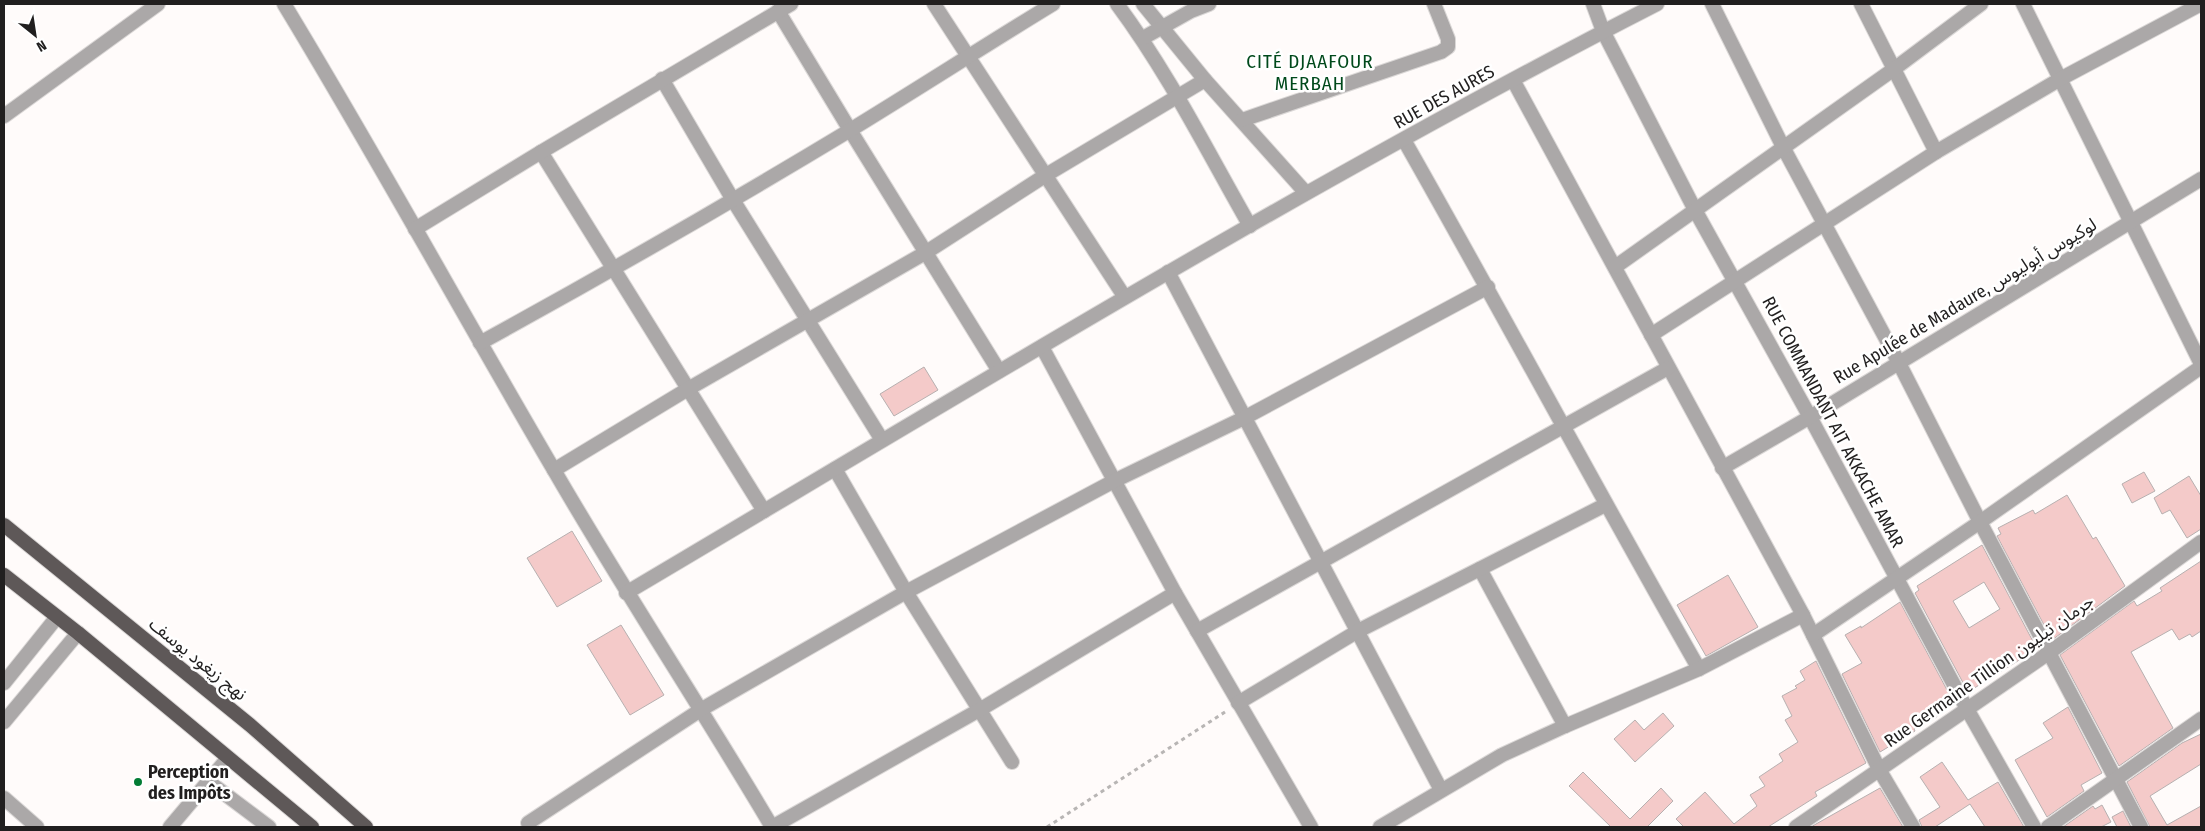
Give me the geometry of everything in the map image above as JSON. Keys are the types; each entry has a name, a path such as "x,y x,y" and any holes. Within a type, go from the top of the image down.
{"highway":[{"name":"نهج زيغود يوسف","path":"4,525 250,725 366,827"},
{"path":"4,575 78,633 312,827"}],"street":[{"path":"4,116 158,4"},
{"path":"284,4 626,593 702,709 772,827 981,709 1175,593"},
{"path":"415,229 662,79 791,4"},
{"path":"934,4 1124,296"},
{"path":"480,343 614,269 733,200 1053,4"},
{"path":"1117,4 1142,38 1178,96 1250,226"},
{"path":"1143,4 1205,80 1306,193"},
{"path":"1142,38 1209,4"},
{"path":"1242,120 1441,52 1448,47 1448,39 1434,4"},
{"name":"RUE COMMANDANT AIT AKKACHE AMAR","path":"1593,4 1603,31 1695,210 1810,417 1967,709 2034,827"},
{"name":"RUE DES AURES","path":"626,593 1042,347 1124,296 1306,193 1603,31 1657,4"},
{"path":"1712,4 1783,147 1899,363 1980,522 2141,827"},
{"path":"1861,4 1936,152"},
{"path":"1615,267 1981,4"},
{"path":"1813,635 1980,522 2201,365 2130,223 2062,78 2023,4"},
{"path":"1652,335 1936,152 2062,78 2201,4"},
{"path":"778,11 999,371"},
{"path":"662,79 733,200 882,440"},
{"path":"554,470 688,389 925,253 1046,175 1205,80"},
{"path":"1513,80 1813,635 1880,771 1913,827"},
{"path":"1404,140 1488,287 1605,505 1699,669"},
{"path":"541,152 764,511"},
{"name":"Rue Apulée de Madaure, لوكيوس أبوليوس","path":"1722,468 1810,417 2201,180"},
{"path":"1168,272 1441,790"},
{"path":"528,823 702,709 906,592 1114,480 1244,418 1488,287"},
{"path":"1042,347 1175,593 1311,827"},
{"path":"1197,631 1564,428 1668,368"},
{"path":"835,469 906,592 981,709 1012,762"},
{"path":"1238,703 1358,631 1605,505"},
{"name":"Rue Germaine Tillion جرمان تيليون","path":"1796,827 1880,771 2050,652 2201,542"},
{"path":"1480,569 1565,726"},
{"path":"1380,827 1502,755 1699,669 1802,615"},
{"path":"4,683 57,617"},
{"path":"4,722 78,633"},
{"path":"2048,827 2201,719"},
{"path":"170,827 228,758"},
{"path":"209,782 269,827"},
{"path":"4,798 37,827"}],"path":[{"path":"1047,827 1238,703"}],"building":[{"path":"924,367 938,390 894,416 880,394"},
{"path":"2144,472 2155,491 2132,503 2122,484"},
{"path":"2189,476 2201,496 2201,529 2187,538 2170,510 2162,514 2154,498"},
{"path":"2067,495 2093,539 2096,537 2125,586 2052,640 1997,536 2001,534 1998,528 2033,510 2035,514"},
{"path":"572,531 602,581 557,607 527,558"},
{"path":"1982,545 2037,649 1968,692 1915,593 1919,590 1917,586","holes":["1984,582 2000,609 1969,628 1953,601"]},
{"path":"2201,561 2201,631 2192,637 2190,634 2179,640 2172,629 2131,652 2173,728 2119,766 2060,655 2134,601 2137,606 2162,591 2160,588"},
{"path":"1728,575 1758,627 1706,656 1677,605"},
{"path":"1900,602 1954,703 1935,713 1937,717 1914,729 1915,731 1880,752 1842,674 1862,663 1845,635 1861,626 1861,628"},
{"path":"621,625 664,695 630,715 587,645"},
{"path":"1816,661 1866,763 1815,792 1817,796 1768,827 1684,827 1676,819 1705,792 1734,824 1757,806 1750,795 1765,786 1759,777 1783,761 1779,754 1798,742 1785,720 1792,716 1782,696 1797,688 1795,686 1805,680 1800,671"},
{"path":"2068,707 2102,773 2081,785 2084,791 2047,817 2015,760 2053,738 2043,723"},
{"path":"1663,713 1674,726 1635,762 1614,739 1635,720 1644,730"},
{"path":"2201,734 2201,764 2150,796 2167,825 2201,806 2201,827 2150,827 2127,782 2182,743"},
{"path":"1942,762 1968,800 1998,782 2024,827 1985,827 1970,804 1935,827 1922,827 1919,820 1940,807 1920,777"},
{"path":"1583,772 1630,819 1661,788 1673,801 1647,827 1611,827 1569,786"},
{"path":"1880,788 1903,827 1811,827 1816,824"},
{"path":"2102,805 2111,822 2101,827 2063,827 2093,806 2095,809"},
{"path":"2123,811 2131,827 2117,827 2112,817"}],"place":[{"name":"Perception des Impôts","path":"138,782"}],"district":[{"name":"CITÉ DJAAFOUR MERBAH","path":"1310,72"}]}
